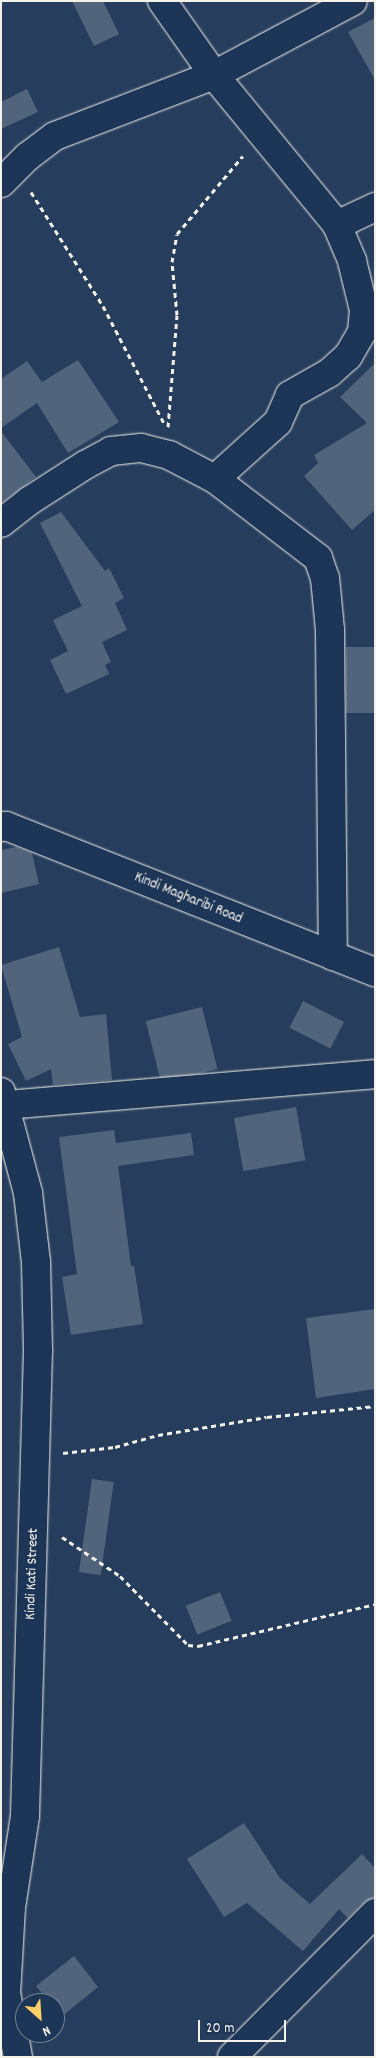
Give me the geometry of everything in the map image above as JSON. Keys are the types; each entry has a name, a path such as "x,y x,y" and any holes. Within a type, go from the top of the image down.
{"street":[{"path":"162,1 214,75 338,225 352,262 364,310 364,321 356,346 329,373 290,395 278,422 215,480"},
{"path":"9,176 55,136 214,75 353,1"},
{"path":"338,225 375,207"},
{"path":"1,523 29,501 111,451 142,448 169,455 215,480 307,546 318,558 325,578 330,630 333,956"},
{"name":"Kindi Magharibi Road","path":"1,827 41,840 375,972"},
{"path":"5,1109 375,1074"},
{"name":"Kindi Kati Street","path":"5,1109 28,1193 36,1262 35,1519 25,1816 11,1907 6,1993 18,2057"},
{"path":"232,2057 375,1913"}],"path":[{"path":"9,176 103,306 168,430 177,315 172,262 177,234 263,134"},
{"path":"36,1456 115,1447 158,1435 267,1416 375,1406"},
{"path":"35,1519 120,1576 188,1645 207,1644 375,1604"}],"building":[{"path":"72,1 103,1 119,34 94,46"},
{"path":"375,18 375,80 348,32"},
{"path":"27,89 38,112 1,129 1,102"},
{"path":"78,360 119,422 68,453 37,403 1,428 1,379 27,361 42,382"},
{"path":"375,363 375,510 352,530 304,476 318,463 314,455 367,423 340,397"},
{"path":"1,431 36,477 1,503"},
{"path":"61,512 105,571 109,568 124,598 115,603 127,630 102,642 111,662 105,665 109,674 66,694 50,660 68,651 53,620 82,606 40,523"},
{"path":"346,647 375,647 375,713 346,713"},
{"path":"16,847 32,853 39,884 1,893 1,850"},
{"path":"59,947 80,1017 106,1014 112,1080 53,1085 51,1069 26,1081 8,1044 22,1037 1,965"},
{"path":"303,1001 344,1022 330,1049 289,1028"},
{"path":"202,1007 217,1069 161,1083 146,1021"},
{"path":"296,1107 305,1160 243,1171 234,1118"},
{"path":"114,1130 116,1143 191,1133 194,1155 118,1166 131,1266 134,1266 143,1324 71,1335 62,1277 77,1274 59,1137"},
{"path":"375,1309 375,1389 316,1398 306,1318"},
{"path":"92,1479 114,1482 101,1575 79,1572"},
{"path":"220,1592 232,1621 197,1635 186,1606"},
{"path":"244,1823 280,1878 310,1904 362,1854 375,1868 375,1897 364,1902 348,1918 339,1909 303,1951 247,1903 224,1917 187,1859"},
{"path":"74,1956 98,1987 65,2014 65,1993 42,1993 36,1986"}]}
